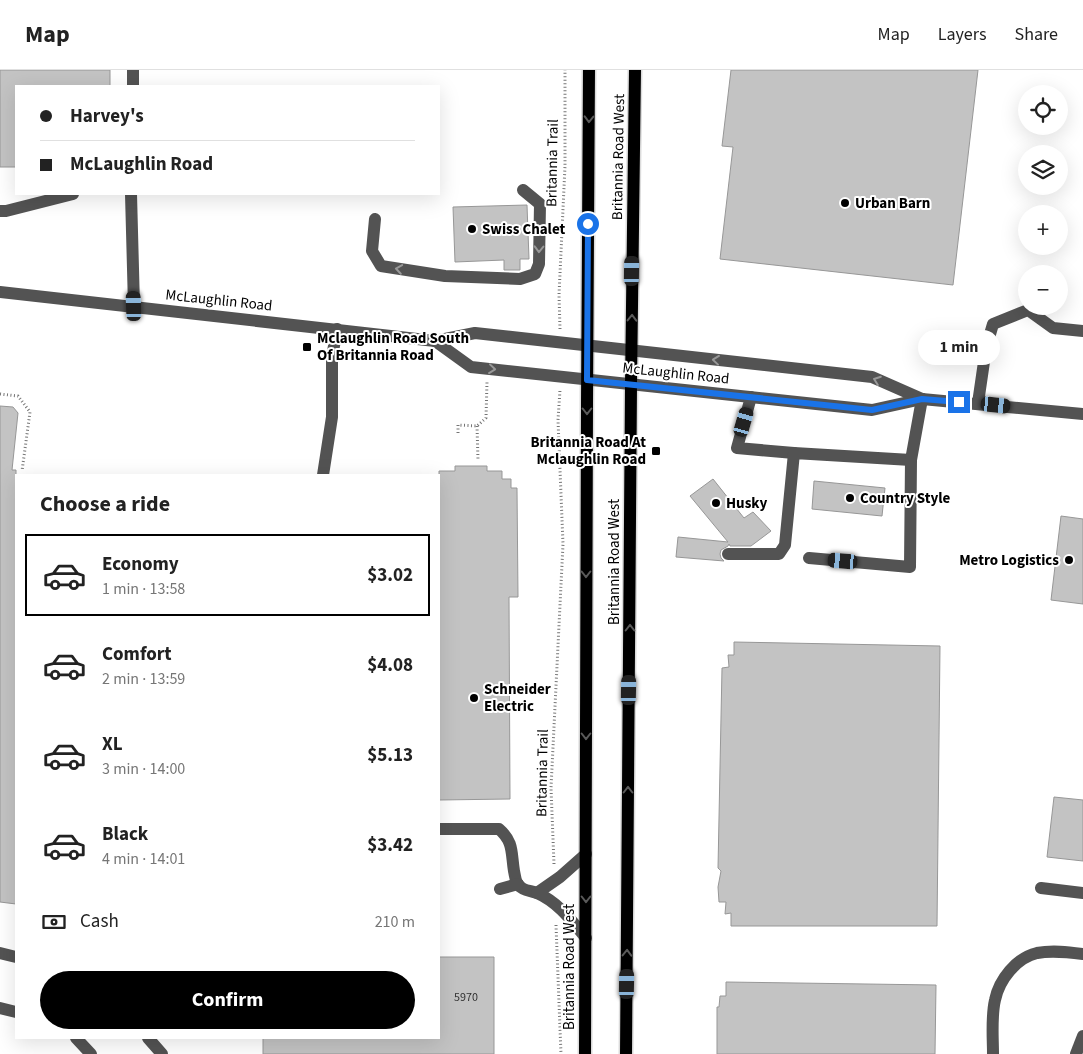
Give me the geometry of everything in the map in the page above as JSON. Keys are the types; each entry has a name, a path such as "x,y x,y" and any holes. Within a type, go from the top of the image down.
{"main road":[{"name":"Britannia Road West","path":"585,1054 587,345 590,70"},
{"name":"Britannia Road West","path":"626,1054 635,70"}],"street":[{"path":"133,70 133,85"},
{"path":"375,219 372,251 381,266 445,276 520,279 535,274 539,264 540,204 523,190"},
{"path":"0,211 69,195"},
{"path":"131,195 134,306"},
{"name":"McLaughlin Road","path":"0,292 435,341 475,333 872,377 922,399"},
{"path":"978,403 986,348 993,324 1028,310 1054,328 1083,331"},
{"path":"323,474 332,417 332,357 337,329"},
{"name":"McLaughlin Road","path":"435,341 470,367 487,369 872,410 922,399 1083,414"},
{"path":"751,397 737,448 911,460"},
{"path":"810,558 910,567 911,460 922,399"},
{"path":"728,554 779,554 785,545 794,453"},
{"path":"440,829 499,829 507,836 511,843 512,860 518,884 522,889 537,893 555,904 586,938"},
{"path":"537,893 586,854"},
{"path":"500,889 518,884"},
{"path":"1041,888 1083,893"},
{"path":"993,1054 994,1000 998,989 1009,971 1016,964 1035,953 1060,951 1083,954"},
{"path":"0,953 15,957"},
{"path":"0,1008 15,1012"},
{"path":"1076,1054 1083,1036"},
{"path":"77,1039 91,1054"},
{"path":"149,1039 162,1054"}],"path":[{"name":"Britannia Trail","path":"560,316 565,70"},
{"path":"478,460 478,426 486,418 487,369"},
{"path":"0,394 18,396 30,412 22,471"},
{"name":"Britannia Trail","path":"554,881 551,788 563,544 558,420 559,402"},
{"path":"458,433 458,425 478,426"},
{"path":"555,904 561,1054"}],"building":[{"path":"0,70 110,70 110,85 15,85 15,167 0,167"},
{"name":"Urban Barn","path":"731,70 978,70 953,285 720,259 733,147 722,146"},
{"path":"527,205 529,259 520,259 520,270 504,270 504,260 455,262 453,207"},
{"path":"0,406 13,407 18,413 12,470 16,470 15,904 0,902"},
{"name":"Schneider Electric","path":"455,466 487,466 487,471 502,471 502,479 511,479 511,488 517,488 518,597 509,597 510,799 440,800 439,471 455,471"},
{"path":"713,479 744,518 753,512 771,531 751,546 730,546 729,544 721,550 721,558 724,561 676,557 678,537 728,542 690,496"},
{"path":"814,481 885,488 882,516 812,509"},
{"name":"Metro Logistics","path":"1061,516 1083,519 1083,604 1051,600"},
{"path":"734,642 940,646 937,926 731,926 731,913 725,914 726,902 719,902 718,887 721,871 718,868 722,668 729,667 728,655 734,655"},
{"path":"1054,797 1083,800 1083,861 1047,857"},
{"path":"440,957 494,957 494,1054 263,1054 263,1039 440,1039"},
{"path":"726,982 936,985 935,1054 717,1054 717,1007 719,1007 720,996 726,996"}],"place":[{"name":"Urban Barn","path":"845,203"},
{"name":"Swiss Chalet","path":"472,229"},
{"name":"Mclaughlin Road South Of Britannia Road","path":"307,347"},
{"name":"Britannia Road At Mclaughlin Road","path":"656,451"},
{"name":"Country Style","path":"850,498"},
{"name":"Husky","path":"716,503"},
{"name":"Metro Logistics","path":"1069,560"},
{"name":"Schneider Electric","path":"474,698"}],"route":[{"path":"588,224 587,380 872,410 922,399 959,402"}]}
